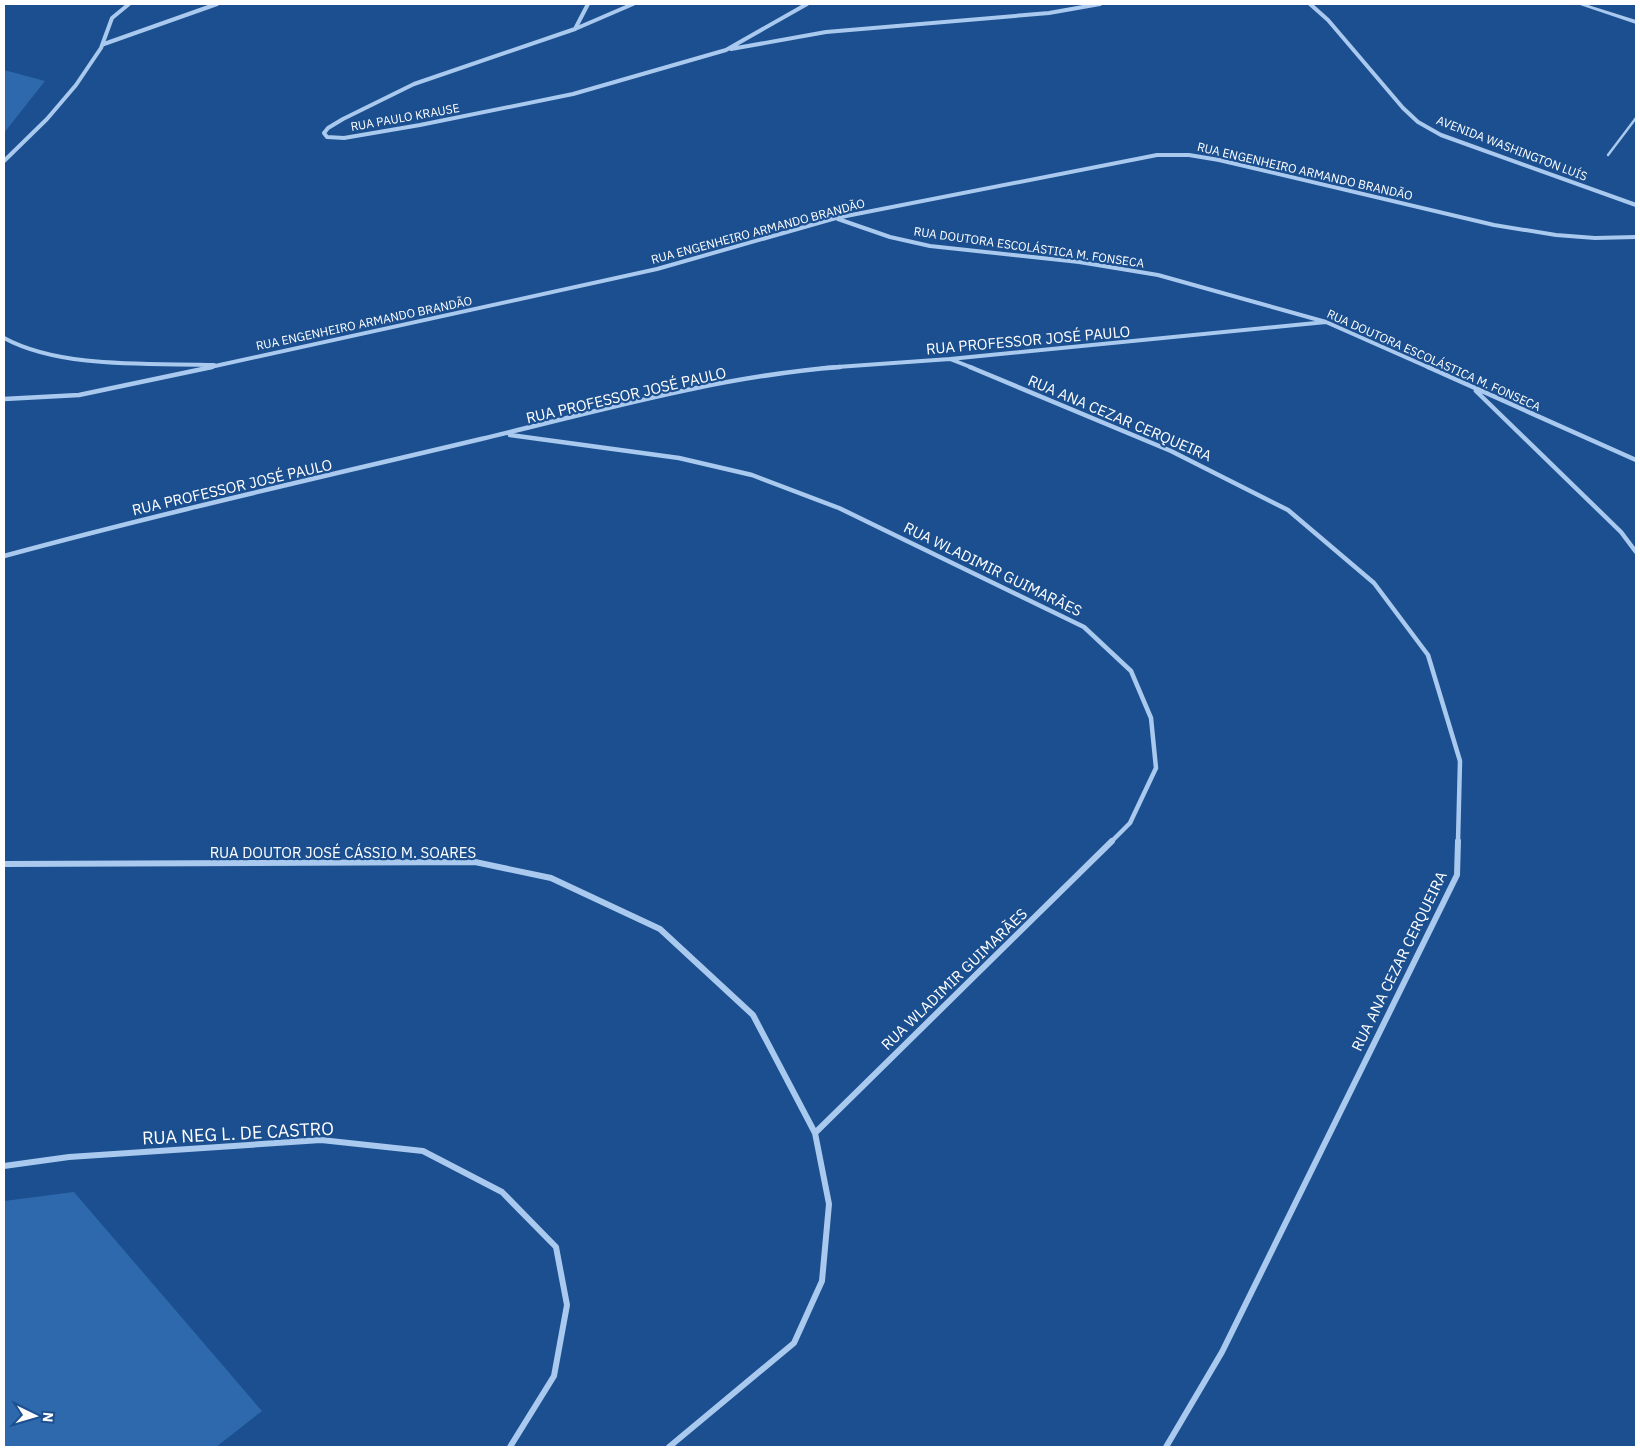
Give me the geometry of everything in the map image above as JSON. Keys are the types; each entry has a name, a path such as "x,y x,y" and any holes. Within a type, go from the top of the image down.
{"street":[{"path":"4,161 59,108 104,44 109,22 116,12 129,4"},
{"path":"104,44 217,4"},
{"path":"576,29 588,4"},
{"name":"RUA PAULO KRAUSE","path":"634,4 576,29 414,84 343,119 328,128 324,133 327,137 344,138 564,96 726,50 808,4"},
{"path":"726,50 826,32 1049,13 1100,4"},
{"name":"AVENIDA WASHINGTON LUÍS","path":"1310,4 1328,20 1418,122 1441,134 1636,205"},
{"path":"1580,4 1636,22"},
{"name":"RUA ENGENHEIRO ARMANDO BRANDÃO","path":"4,399 79,395 222,365 656,269 836,218 1111,162 1157,155 1189,155 1219,160 1494,225 1556,235 1595,238 1636,236"},
{"name":"RUA DOUTORA ESCOLÁSTICA M. FONSECA","path":"836,218 890,237 930,246 1079,262 1158,275 1326,322 1636,460"},
{"name":"RUA PROFESSOR JOSÉ PAULO","path":"4,556 119,525 695,388 816,368 950,359 1326,322"},
{"path":"4,338 41,354 93,360 222,365"},
{"name":"RUA ANA CEZAR CERQUEIRA","path":"950,359 1172,451 1288,510 1374,583 1428,654 1460,761 1457,875 1222,1352 1166,1447"},
{"path":"1474,389 1621,532 1636,552"},
{"name":"RUA WLADIMIR GUIMARÃES","path":"507,434 679,458 752,475 839,508 1084,627 1131,671 1151,718 1156,768 1130,823 815,1133"},
{"name":"RUA DOUTOR JOSÉ CÁSSIO M. SOARES","path":"4,864 475,862 551,878 660,929 753,1015 815,1133 829,1204 822,1281 794,1343 669,1447"},
{"name":"RUA NEG L. DE CASTRO","path":"4,1166 68,1158 321,1140 424,1151 502,1192 556,1247 567,1305 554,1376 510,1447"}],"lane":[{"path":"1608,155 1636,118"}],"shaded area":[{"path":"4,70 45,81 4,133"},
{"path":"74,1192 262,1411 216,1447 4,1447 4,1201"}]}
